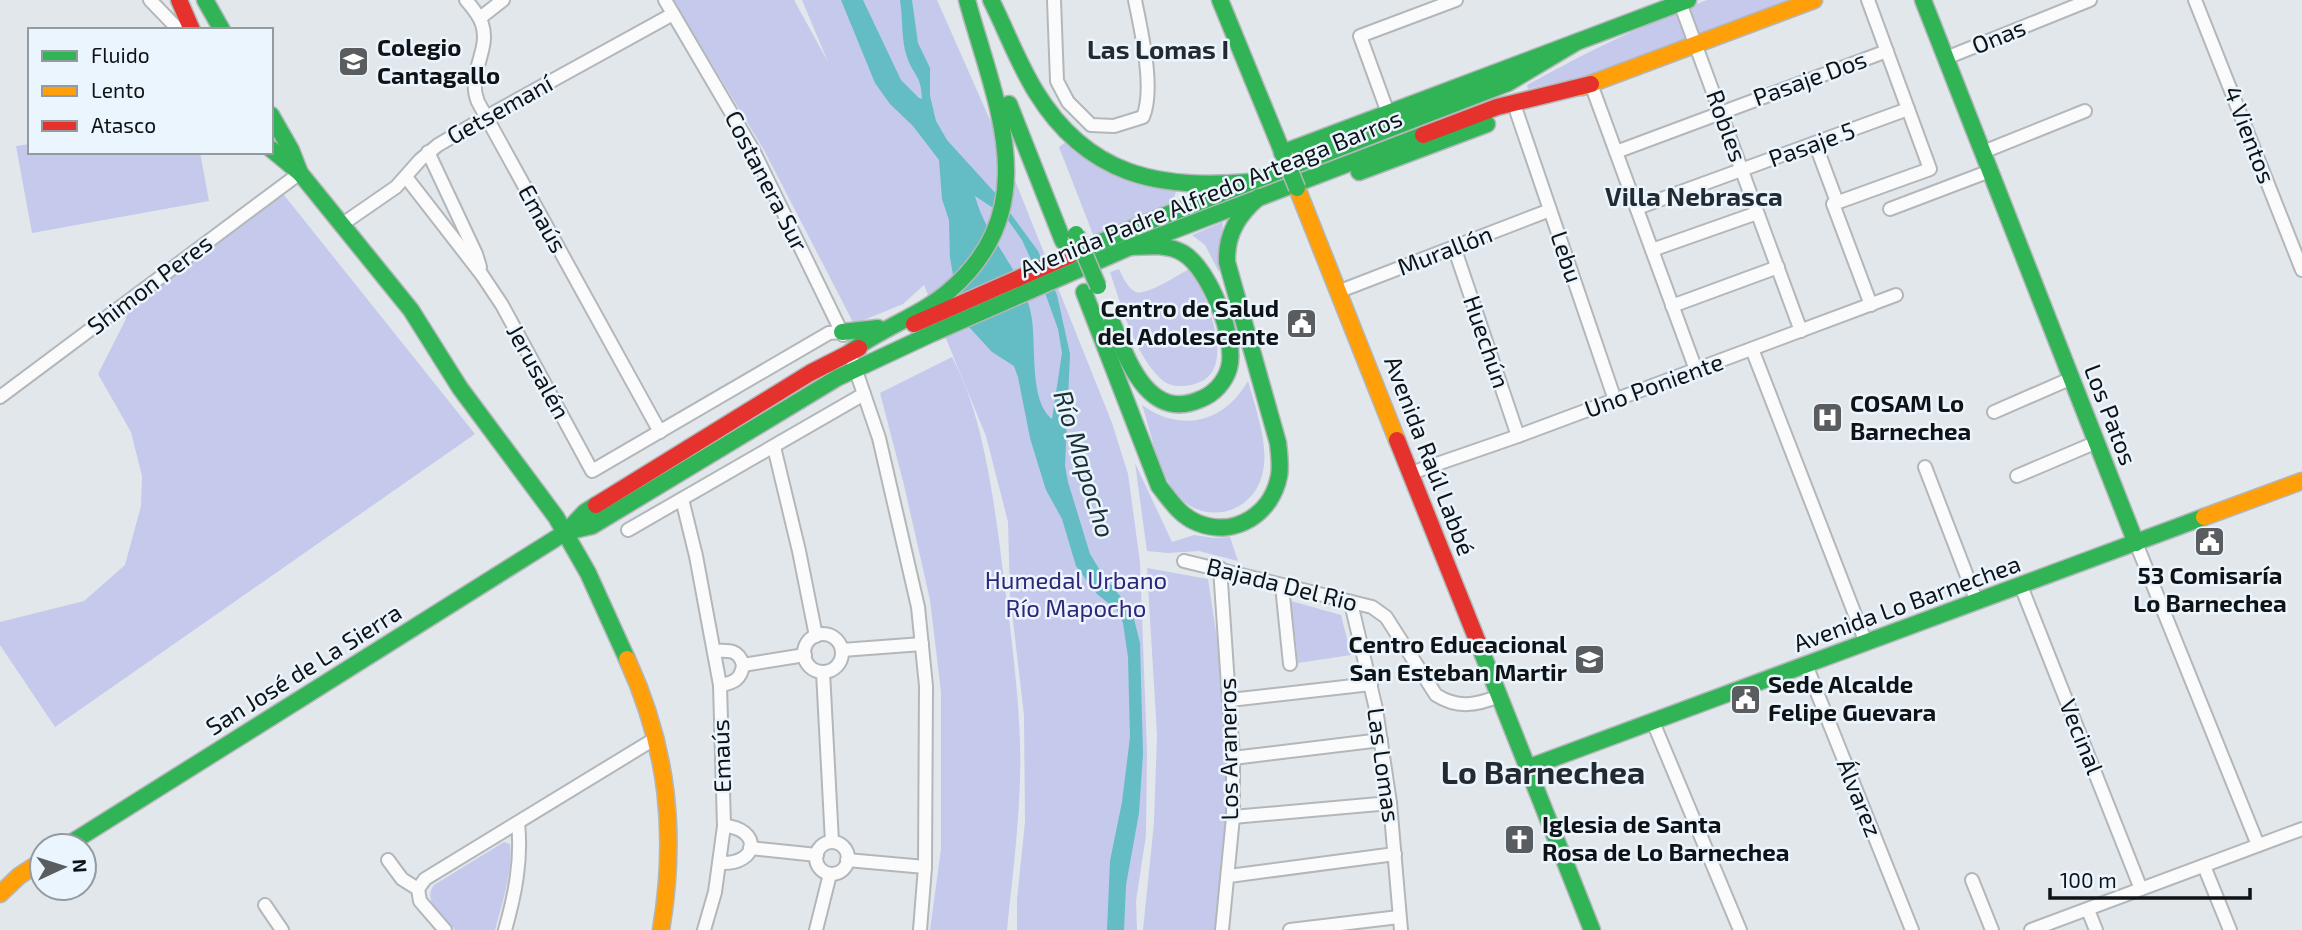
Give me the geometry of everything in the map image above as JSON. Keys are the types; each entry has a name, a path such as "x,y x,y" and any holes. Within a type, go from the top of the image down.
{"main road":[{"path":"179,0 191,28"},
{"path":"205,0 221,28"},
{"path":"842,332 927,320 950,289 971,270 993,236 1004,207 1008,176 1006,142 968,0"},
{"path":"968,0 1091,289 1159,485 1170,504 1191,521 1209,527 1228,528 1251,521 1263,512 1277,492 1282,463 1228,274 1225,255 1228,236 1233,226 1244,210 1259,197"},
{"path":"989,0 1027,104"},
{"path":"989,0 1044,104 1073,138 1100,159 1132,174 1167,183 1206,186 1249,182"},
{"name":"Avenida Raúl Labbé","path":"1220,0 1340,291 1592,930"},
{"name":"Avenida Padre Alfredo Arteaga Barros","path":"1298,191 1517,113 1814,0"},
{"name":"Los Patos","path":"1923,0 2136,543"},
{"name":"Avenida Padre Alfredo Arteaga Barros","path":"1283,155 1683,1"},
{"name":"Avenida Padre Alfredo Arteaga Barros","path":"1080,260 1145,223 1508,83 1575,43"},
{"name":"Avenida Padre Alfredo Arteaga Barros","path":"850,352 1080,260 1130,247 1497,107 1591,84"},
{"path":"273,120 300,173"},
{"path":"1037,130 1070,237"},
{"path":"273,151 300,173 411,310 460,388 546,502 588,573 640,687 656,738 665,782 669,831 667,894 661,930"},
{"path":"1091,289 1133,373 1152,395 1172,403 1189,403 1205,398 1219,388 1227,373 1230,346 1213,290 1204,272 1192,257 1178,249 1157,245 1130,247"},
{"name":"Avenida Padre Alfredo Arteaga Barros","path":"855,369 927,320"},
{"path":"850,352 888,326"},
{"name":"San José de La Sierra","path":"88,832 566,532 585,512 810,373 850,352"},
{"name":"San José de La Sierra","path":"566,532 592,526 855,369"},
{"name":"Avenida Lo Barnechea","path":"1527,768 2302,481"},
{"path":"0,894 28,869"}],"street":[{"path":"150,0 177,28"},
{"path":"466,0 480,18 502,0"},
{"name":"Costanera Sur","path":"665,0 753,150 842,332 864,394 893,493 918,607 926,686 925,867 920,930"},
{"path":"1054,0 1057,81 1068,102 1091,125 1114,126 1143,117 1147,107 1146,52 1135,0"},
{"path":"1388,113 1360,36 1456,0"},
{"path":"1835,203 1930,169 1868,0"},
{"name":"Onas","path":"1946,58 2090,0"},
{"name":"4 Vientos","path":"2195,0 2302,270"},
{"name":"Robles","path":"1683,1 1696,44 1801,331"},
{"name":"Getsemaní","path":"341,225 396,187 428,152 485,117 673,14"},
{"name":"Emaús","path":"480,18 484,39 473,88 485,117 660,432"},
{"name":"Pasaje Dos","path":"1616,152 1887,51"},
{"path":"1591,84 1696,370"},
{"name":"Pasaje 5","path":"1637,208 1908,109"},
{"path":"1983,152 2085,111"},
{"name":"Lebu","path":"1517,113 1615,400"},
{"path":"1815,143 1871,305"},
{"name":"Jerusalén","path":"428,152 476,254 482,275"},
{"path":"1890,209 1990,171"},
{"name":"Shimon Peres","path":"0,397 300,173"},
{"name":"Jerusalén","path":"406,177 502,305 592,471 660,432"},
{"name":"Murallón","path":"1340,291 1550,211"},
{"path":"1652,250 1757,213"},
{"name":"Huechún","path":"1454,247 1518,436"},
{"path":"1672,306 1778,267"},
{"name":"Uno Poniente","path":"1411,473 1518,436 1896,295"},
{"path":"660,432 829,333 842,332"},
{"path":"1752,349 1866,643"},
{"path":"1994,412 2071,378"},
{"path":"628,530 864,394"},
{"path":"2017,476 2097,442"},
{"path":"774,447 816,636"},
{"path":"1925,467 1978,602"},
{"name":"Emaús","path":"682,499 693,538 720,685 724,826 720,863 705,930"},
{"name":"Los Patos","path":"2136,543 2258,845"},
{"name":"Bajada Del Rio","path":"1184,561 1372,607 1386,617 1436,695 1446,701 1469,705 1499,696"},
{"name":"Los Araneros","path":"1220,568 1233,758 1233,817 1222,930"},
{"path":"1282,586 1290,664"},
{"name":"Vecinal","path":"2021,586 2141,889"},
{"name":"Las Lomas","path":"1351,603 1371,684 1381,740 1390,803 1400,924"},
{"path":"821,634 832,637 842,650 839,663 830,671 823,672 813,669 805,655 807,644 821,634"},
{"path":"842,650 922,644"},
{"path":"715,651 729,650 736,653 743,666"},
{"path":"743,666 805,655"},
{"name":"Álvarez","path":"1806,665 1912,930"},
{"path":"720,685 733,683 743,666"},
{"path":"823,672 832,842"},
{"path":"1230,701 1371,684"},
{"path":"1653,722 1740,930"},
{"path":"418,889 425,880 656,738"},
{"path":"1233,758 1381,740"},
{"path":"1233,817 1390,803"},
{"path":"505,930 517,876 520,846 518,823"},
{"path":"720,863 735,864 742,861 750,848 749,837 742,830 724,826"},
{"path":"2031,930 2302,829"},
{"path":"832,842 842,846 848,860 839,872 830,874 818,865 817,855 822,846 832,842"},
{"path":"750,848 817,855"},
{"path":"1228,876 1395,854"},
{"path":"388,860 402,879 418,889 421,901 445,930"},
{"path":"848,860 925,867"},
{"path":"2204,866 2230,930"},
{"path":"816,930 830,874"},
{"path":"1972,880 1992,930"},
{"path":"265,905 282,930"},
{"path":"2088,909 2096,930"},
{"path":"1290,930 1400,924"}],"green space":[{"name":"Humedal Urbano Río Mapocho","path":"673,0 794,0 828,62 802,0 937,0 998,138 1112,423 1128,474 1140,562 1147,751 1146,835 1136,901 1137,930 1017,930 1017,899 1025,822 1024,715 1010,595 1008,522 986,436 924,285 903,304 854,324 764,150"},
{"path":"1707,0 1793,0 1595,74 1528,89 1527,85 1593,50"},
{"path":"1066,142 1177,189 1172,203 1094,237 1059,147"},
{"path":"28,144 28,154 200,154 209,201 32,233 16,146"},
{"path":"276,185 475,434 55,727 0,645 0,622 84,601 125,565 141,506 142,476 131,432 98,374 126,319 119,301"},
{"path":"1223,222 1219,272 1205,245 1192,235"},
{"path":"1193,267 1216,334 1215,367 1206,378 1191,385 1175,386 1161,379 1136,343 1110,272 1119,269 1130,288 1141,292 1148,291"},
{"path":"952,357 971,401 989,475 1015,670 1020,790 1007,930 930,930 941,849 941,692 930,600 880,393"},
{"path":"1248,381 1264,449 1263,471 1258,486 1250,498 1226,511 1212,513 1198,510 1185,503 1168,482 1142,405 1172,419 1201,419 1227,406"},
{"path":"1135,463 1172,542 1194,535 1230,537 1238,561 1199,551 1147,551"},
{"path":"1147,568 1208,579 1232,737 1222,930 1143,930 1154,823 1157,735"},
{"path":"1291,601 1341,615 1351,655 1298,663"},
{"path":"504,842 510,844 510,865 495,930 455,930 432,903 430,897 434,885"}],"shaded area":[{"path":"841,0 863,0 901,80 922,99 919,80 907,57 903,36 900,0 912,0 918,43 930,68 930,96 936,121 947,140 997,195 1038,251 1057,295 1070,354 1065,466 1068,482 1090,554 1132,611 1140,643 1143,754 1139,813 1126,885 1124,930 1107,930 1110,861 1122,802 1130,737 1128,657 1123,623 1118,611 1097,594 1076,566 1062,519 1046,490 1030,438 1014,366 992,352 969,327 955,286 950,258 949,220 942,199 939,160 875,83","holes":["975,196 1005,216 1022,240 1058,329 1062,353 1052,419 1044,410 1036,385 1033,326 1027,298 987,227"]}],"traffic: fast":[{"path":"205,0 221,28"},
{"path":"850,352 926,308 949,291 979,259 997,225 1005,189 1005,153 990,77 967,0"},
{"path":"991,0 1036,92 1056,120 1078,142 1102,159 1155,179 1184,183 1249,182"},
{"path":"1220,0 1284,156"},
{"path":"1282,153 1688,0"},
{"path":"1923,0 2136,543"},
{"path":"1069,256 1145,223 1508,83 1575,43"},
{"path":"1009,104 1063,241"},
{"path":"273,118 291,150 300,173"},
{"path":"1359,172 1487,124"},
{"path":"566,532 592,526 837,378 931,334 1130,247 1423,135"},
{"path":"273,151 300,173 411,310 460,388 556,517 588,573 627,659"},
{"path":"1284,156 1297,188"},
{"path":"1084,292 1159,486 1181,512 1198,523 1226,527 1250,519 1269,501 1275,489 1280,472 1278,443 1227,262 1227,252 1235,226 1259,197"},
{"path":"1076,234 1098,286"},
{"path":"1112,322 1142,383 1154,395 1167,402 1183,404 1206,397 1225,378 1229,368 1229,340 1219,305 1202,273 1193,261 1177,250 1157,246 1130,247"},
{"path":"842,332 878,328"},
{"path":"88,832 566,532 585,512 596,505"},
{"path":"1527,768 2204,517"},
{"path":"1479,645 1592,930"}],"traffic: slow":[{"path":"1582,87 1814,0"},
{"path":"1297,188 1397,440"},
{"path":"2204,517 2302,481"},
{"path":"627,659 652,725 665,792 668,860 661,930"},
{"path":"0,894 28,870"}],"traffic: jam":[{"path":"179,0 191,28"},
{"path":"1423,135 1497,107 1591,84"},
{"path":"914,324 1069,256"},
{"path":"596,505 810,373 859,348"},
{"path":"1397,440 1479,645"}],"place":[{"name":"Colegio Cantagallo","path":"354,62"},
{"name":"Centro de Salud del Adolescente","path":"1302,323"},
{"name":"COSAM Lo Barnechea","path":"1827,418"},
{"name":"53 Comisaría Lo Barnechea","path":"2210,542"},
{"name":"Centro Educacional San Esteban Martir","path":"1590,659"},
{"name":"Sede Alcalde Felipe Guevara","path":"1745,699"},
{"name":"Iglesia de Santa Rosa de Lo Barnechea","path":"1519,839"}],"district":[{"name":"Las Lomas I","path":"1158,50"},
{"name":"Villa Nebrasca","path":"1694,197"},
{"name":"Lo Barnechea","path":"1543,773"}],"water label":[{"name":"Río Mapocho","path":"1084,464"}]}
